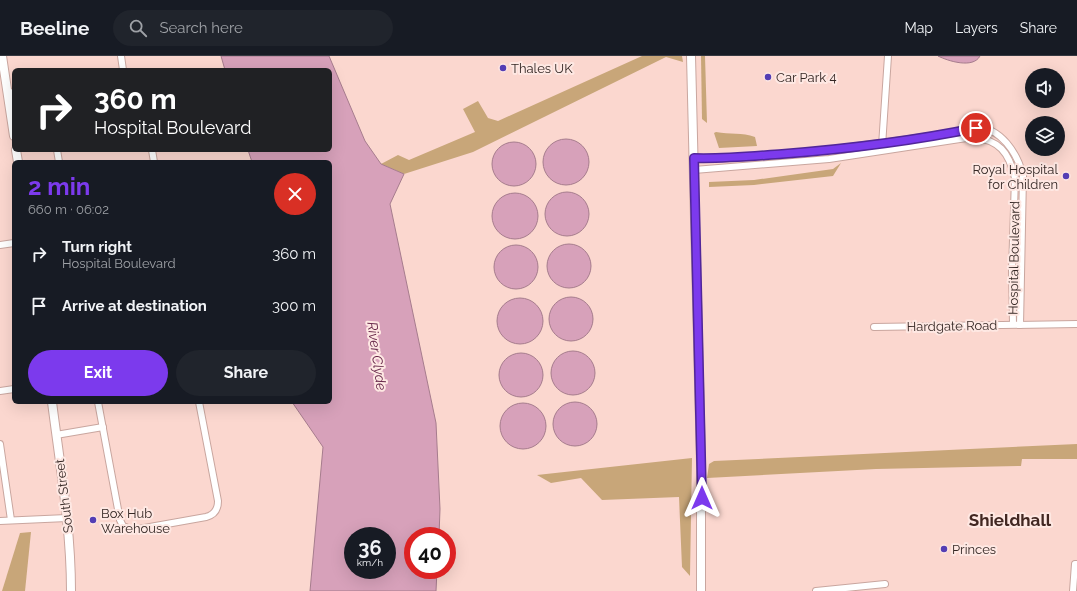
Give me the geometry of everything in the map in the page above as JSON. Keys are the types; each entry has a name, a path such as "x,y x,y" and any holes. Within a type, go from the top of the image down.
{"street":[{"path":"2,56 11,92 12,107"},
{"path":"121,56 124,68"},
{"path":"691,56 702,483 701,591"},
{"path":"883,152 882,143 888,56"},
{"name":"Hospital Boulevard","path":"694,158 754,156 822,151 982,128 994,131 1006,142 1020,166 1023,176 1020,325"},
{"name":"Hospital Boulevard","path":"694,170 822,160 883,152 973,137 989,140 1002,149 1012,166 1015,183 1012,324"},
{"path":"0,245 12,243"},
{"name":"Hardgate Road","path":"874,327 1077,324"},
{"path":"0,391 12,390"},
{"name":"South Street","path":"52,404 67,518 71,565 71,591"},
{"path":"98,404 120,520 126,528 135,530 206,518 212,515 217,509 218,501 199,404"},
{"path":"56,435 103,427"},
{"path":"0,444 11,520"},
{"path":"0,521 67,518"},
{"path":"1073,591 1075,564 1077,564"},
{"path":"816,591 885,584"}],"shaded area":[{"path":"642,56 682,56 683,62 666,57 473,152 404,174 381,164 398,155 409,160 475,132 463,109 478,101 488,118 498,121"},
{"path":"701,56 705,56 707,123 702,119"},
{"path":"714,133 755,137 757,146 719,148"},
{"path":"841,163 833,176 754,185 709,187 709,182 754,180 833,169"},
{"path":"1077,444 1077,459 1022,459 1021,466 876,469 707,478 709,464 714,461"},
{"path":"692,458 690,576 682,567 679,497 602,500 581,478 551,483 537,475"},
{"path":"31,532 25,591 2,591 20,533"}],"water":[{"name":"River Clyde","path":"221,56 329,56 365,141 381,164 404,174 390,204 436,423 440,509 439,527 404,527 404,579 437,579 436,591 310,591 323,447 293,404 332,404 332,160 251,160 249,152 332,152 332,68 224,68"},
{"path":"938,56 980,56 977,60 972,62 960,63"},
{"path":"566,139 579,143 585,149 589,162 585,175 579,181 566,185 553,181 547,175 543,162 547,149 553,143"},
{"path":"510,142 518,142 523,143 530,148 535,155 535,173 530,180 523,185 510,186 502,183 495,176 492,168 492,160 495,152 502,145"},
{"path":"563,192 571,192 576,193 583,198 588,205 588,223 583,230 576,235 563,236 555,233 548,226 545,218 545,210 548,202 555,195"},
{"path":"515,193 528,197 534,203 538,216 534,229 528,235 515,239 502,235 496,229 492,216 496,203 502,197"},
{"path":"565,244 573,244 578,245 585,250 590,257 590,275 585,282 578,287 565,288 557,285 550,278 547,270 547,262 550,254 557,247"},
{"path":"512,245 520,245 525,246 532,251 537,258 537,276 532,283 525,288 512,289 504,286 497,279 494,271 494,263 497,255 504,248"},
{"path":"575,297 587,303 592,311 592,327 587,335 579,340 567,341 555,335 550,327 549,315 555,303 563,298"},
{"path":"520,298 533,302 539,308 543,321 539,334 533,340 520,344 507,340 501,334 497,321 501,308 507,302"},
{"path":"569,351 577,351 589,357 595,369 595,377 589,389 577,395 569,395 557,389 551,377 551,369 557,357"},
{"path":"517,353 525,353 530,354 537,359 542,366 542,384 537,391 530,396 517,397 509,394 502,387 499,379 499,371 502,363 509,356"},
{"path":"571,402 579,402 584,403 591,408 596,415 596,433 591,440 584,445 571,446 563,443 556,436 553,428 553,420 556,412 563,405"},
{"path":"523,403 536,407 542,413 546,426 542,439 536,445 523,449 510,445 504,439 500,426 504,413 510,407"}],"place":[{"name":"Thales UK","path":"503,68"},
{"name":"Car Park 4","path":"768,77"},
{"name":"Royal Hospital for Children","path":"1066,176"},
{"name":"Box Hub Warehouse","path":"93,520"},
{"name":"Princes","path":"944,549"}],"district":[{"name":"Shieldhall","path":"1010,520"}],"route":[{"path":"702,498 694,158 754,156 822,151 914,139 976,128"}]}
